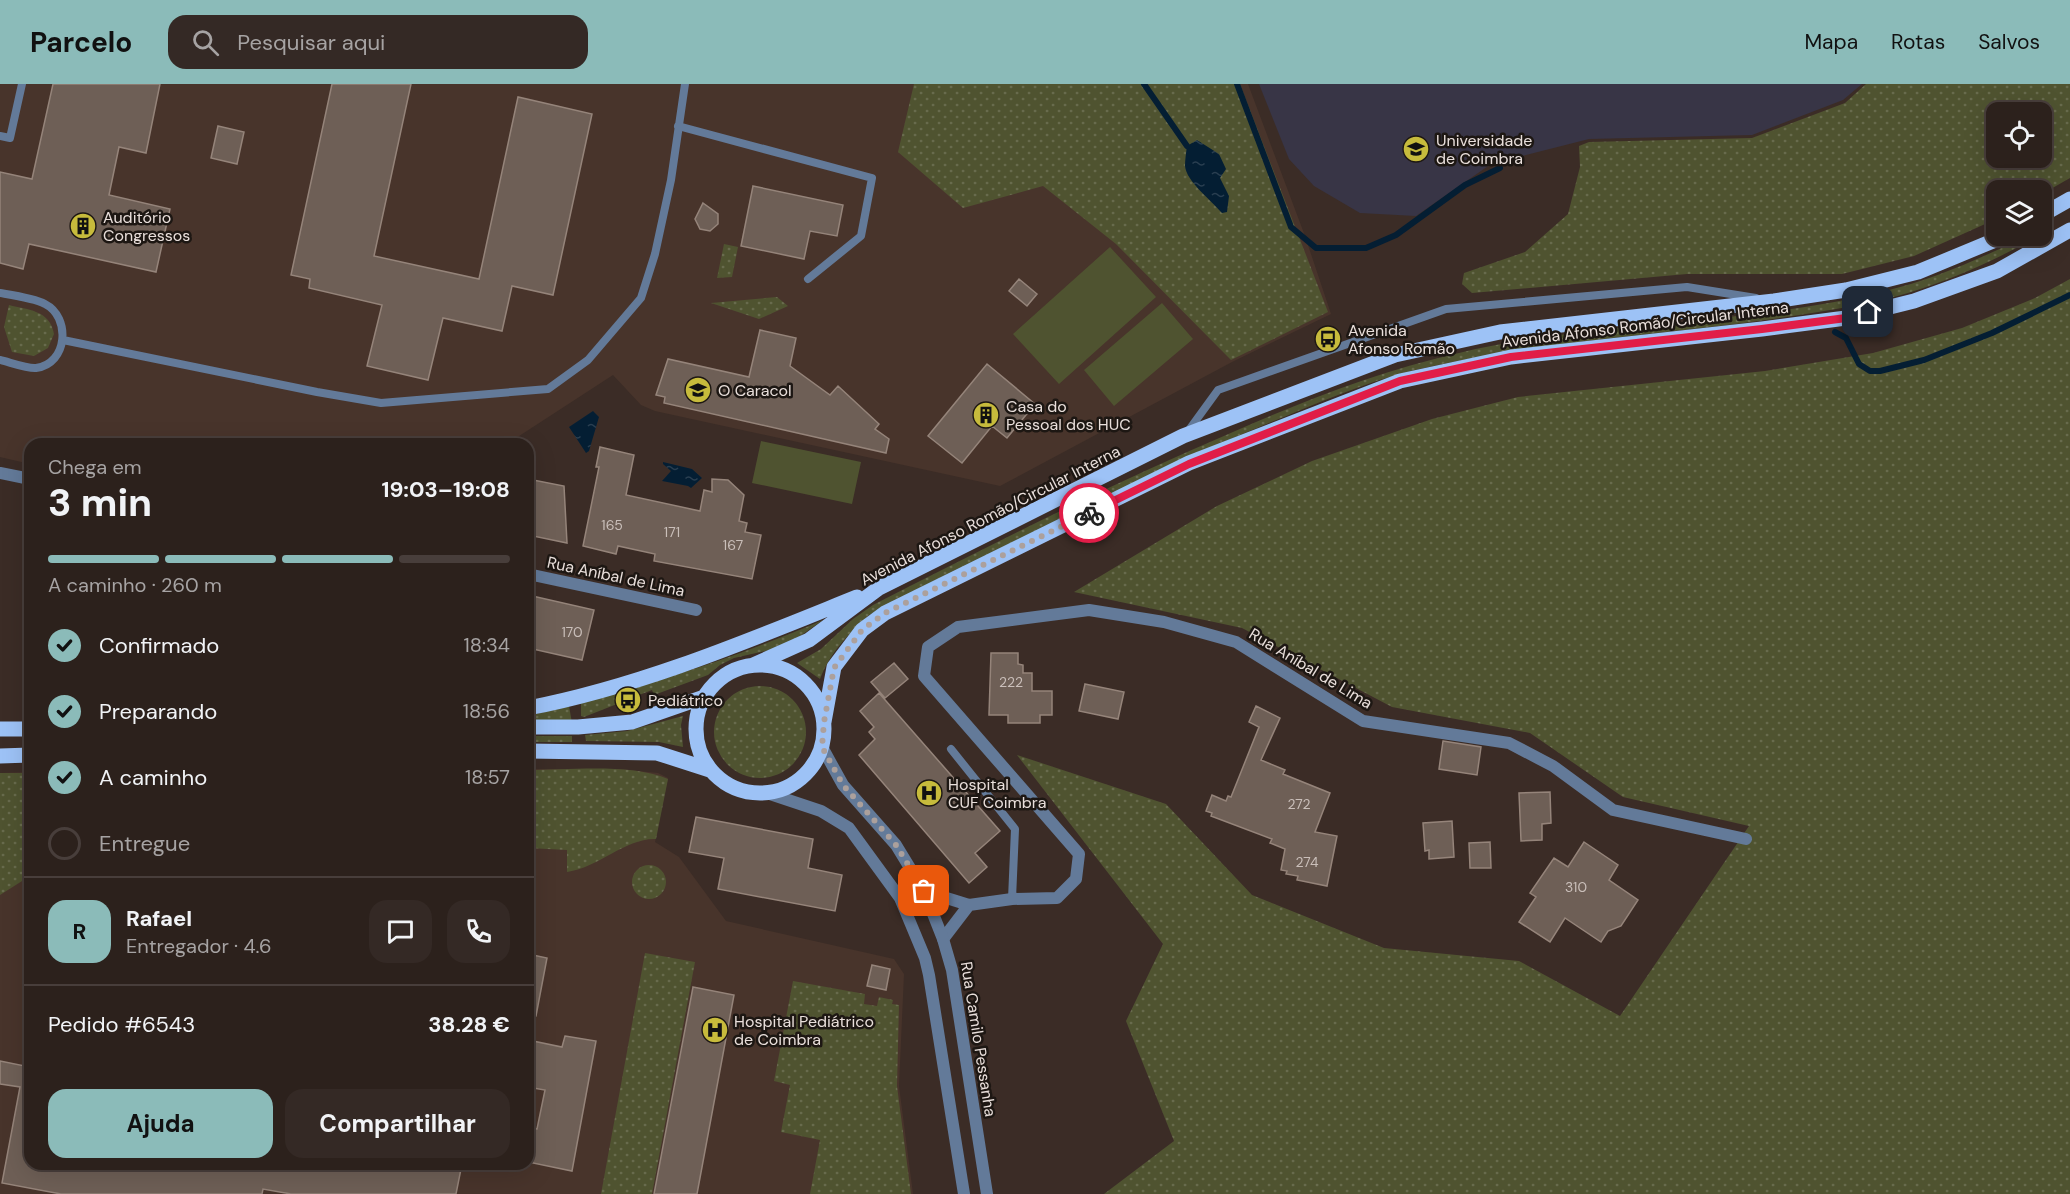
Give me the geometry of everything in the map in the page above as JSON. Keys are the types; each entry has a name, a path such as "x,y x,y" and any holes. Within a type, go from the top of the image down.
{"main road":[{"path":"2052,209 2070,199"},
{"name":"Avenida Afonso Romão/Circular Interna","path":"824,722 834,668 862,630 885,613 1189,464 1400,381 1511,357 1846,318 1914,301 1997,271 2070,230"},
{"name":"Avenida Afonso Romão/Circular Interna","path":"753,665 809,640 879,588 1184,436 1395,355 1500,332 1774,301 1846,290 1918,272 1986,244"},
{"path":"534,707 573,699 712,655 879,588"},
{"path":"753,665 773,667 792,674 800,680 819,702 824,722 822,747 814,764 802,778 786,789 767,793 746,792 726,784 710,770 697,742 698,711 704,697 717,681 734,671 753,665"},
{"path":"534,727 578,727 632,722 704,697"},
{"path":"0,729 24,729"},
{"path":"534,751 657,753 710,770"},
{"path":"0,756 24,755"}],"street":[{"path":"0,473 24,478"},
{"name":"Rua Aníbal de Lima","path":"534,575 696,610"},
{"name":"Rua Aníbal de Lima","path":"969,905 1012,899 1057,898 1076,879 1078,854 924,676 928,647 958,627 1089,610 1164,622 1236,642 1363,721 1509,743 1553,766 1613,810 1746,839"},
{"name":"Rua Camilo Pessanha","path":"822,747 843,785 896,845 924,891 943,939 952,970 987,1194"},
{"path":"767,793 821,811 849,828 900,898 930,975 964,1194"},
{"path":"924,891 969,905 943,939"}],"lane":[{"path":"0,136 10,138 22,84"},
{"path":"63,340 262,382 381,403 548,389 588,360 641,298 655,254 671,180 685,84"},
{"path":"678,126 872,178 861,236 808,279"},
{"name":"Avenida Afonso Romão/Circular Interna","path":"1184,436 1218,390 1446,309 1687,287 1774,301"},
{"path":"0,293 45,303 57,314 63,326 63,340 58,353 50,362 36,368 0,360"},
{"path":"951,749 1015,829 1012,899"}],"shaded area":[{"path":"0,84 1248,84 1305,236 1331,314 1232,362 1000,486 655,411 641,405 613,375 516,438 24,438 24,463 0,457"},
{"name":"Universidade de Coimbra","path":"1259,84 1862,84 1843,100 1752,135 1589,139 1491,164 1416,216 1360,213 1314,186 1289,159"},
{"name":"Hospital Pediátrico de Coimbra","path":"534,769 619,769 658,773 668,778 655,842 679,857 726,921 894,959 904,974 899,1086 913,1194 0,1194 0,773 24,772 24,1170 534,1170"}],"green space":[{"path":"914,84 1240,84 1328,312 1231,360 1116,244 1043,186 963,208 898,152"},
{"path":"1866,84 2070,84 2070,178 2052,188 2052,180 1986,180 1986,224 1914,256 1842,274 1687,274 1472,293 1462,284 1464,273 1525,252 1568,214 1580,167 1579,146 1589,142 1752,138 1845,103"},
{"path":"724,244 738,247 732,277 717,278"},
{"path":"2005,246 2019,246 1959,275 1875,302 1773,319 1593,340 1459,360 1396,375 1359,387 1167,467 869,615 835,652 820,679 797,663 821,649 853,619 873,605 962,560 1187,452 1344,387 1430,360 1511,342 1779,311 1832,302 1904,286 1975,260"},
{"path":"1110,247 1156,297 1059,384 1013,334"},
{"path":"2070,279 2070,1194 1104,1194 1174,1141 1126,1021 1163,944 1017,755 1166,804 1252,895 1384,948 1519,961 1620,1016 1749,826 1623,797 1530,733 1392,707 1242,628 1074,592 1217,506 1312,461 1432,419 1518,397 1765,371 1873,353 1962,328 2035,298"},
{"path":"777,297 788,306 759,319 711,303"},
{"path":"1162,303 1193,339 1114,406 1084,370"},
{"path":"9,305 37,312 48,320 54,334 48,348 34,356 12,352 4,327"},
{"path":"761,441 861,462 852,504 752,483"},
{"path":"823,620 796,639 770,650 734,658 720,665 708,675 654,695 652,690 634,697 632,692 616,698 617,704 584,717 581,716 581,703 703,666"},
{"path":"760,686 778,690 792,700 802,714 806,732 802,750 792,764 778,774 760,778 742,774 728,764 718,750 714,732 718,714 728,700 742,690"},
{"path":"569,706 572,723 534,723 534,715"},
{"path":"683,716 681,725 683,747 659,742 586,741 585,735 627,731"},
{"path":"534,736 572,736 572,742 534,742"},
{"path":"619,769 653,774 668,779 656,839 634,843 590,865 567,872 567,850 534,848 534,770"},
{"path":"0,773 24,773 24,880 0,895"},
{"path":"649,865 661,870 666,882 661,894 649,899 637,894 632,882 637,870"},
{"path":"645,953 695,962 652,1194 601,1194"},
{"path":"793,981 865,994 864,1004 877,1006 879,997 893,1000 892,1004 899,1005 897,1086 911,1194 810,1194 820,1140 781,1132 790,1085 774,1081"}],"water":[{"path":"1197,140 1219,154 1226,169 1220,178 1229,196 1227,212 1222,213 1186,172 1187,146"},
{"path":"593,411 599,417 589,451 586,453 569,427"},
{"path":"663,462 692,469 702,478 691,488 662,481 671,471"}],"building":[{"path":"53,84 160,84 146,153 119,147 109,195 170,209 156,272 29,244 23,269 0,263 0,172 32,179"},
{"path":"332,84 411,84 374,256 479,279 518,97 592,114 553,295 512,286 502,331 443,318 428,380 367,366 382,305 309,288 310,279 291,275"},
{"path":"218,126 244,132 237,164 211,158"},
{"path":"753,186 843,205 837,236 810,231 804,259 741,246"},
{"path":"703,203 718,214 718,224 710,231 700,229 695,219"},
{"path":"1019,279 1037,294 1027,306 1009,291"},
{"name":"O Caracol","path":"760,330 796,338 790,366 830,395 838,386 879,424 875,429 889,439 886,453 664,403 665,397 656,395 668,359 749,377"},
{"name":"Casa do Pessoal dos HUC","path":"987,364 1035,404 1007,438 992,426 962,463 928,436"},
{"path":"600,447 634,455 626,495 700,511 704,490 712,492 712,479 728,480 744,495 739,521 747,523 745,532 761,535 752,579 654,561 655,554 618,546 616,554 583,546 599,467 596,467"},
{"path":"534,480 564,486 567,543 534,536"},
{"path":"534,596 594,610 582,660 534,649"},
{"path":"991,653 1018,653 1018,664 1023,665 1023,673 1032,673 1032,691 1052,691 1052,715 1040,715 1040,723 1008,723 1008,715 989,715"},
{"path":"894,663 908,679 885,698 871,682"},
{"path":"1085,684 1124,692 1118,719 1079,711"},
{"name":"Hospital CUF Coimbra","path":"879,693 1000,831 975,853 987,867 969,883 859,755 875,739 869,732 874,727 860,711"},
{"path":"1256,706 1280,718 1261,760 1285,770 1283,774 1330,793 1315,832 1337,836 1327,886 1297,880 1298,876 1286,874 1287,871 1281,870 1285,849 1270,843 1272,839 1211,816 1212,813 1206,811 1212,795 1226,801 1228,796 1231,797 1259,727 1249,722"},
{"path":"1443,741 1481,747 1477,775 1439,769"},
{"path":"1550,792 1551,823 1542,824 1542,840 1521,841 1519,793"},
{"path":"696,817 813,839 808,868 842,875 835,911 718,889 724,858 689,852"},
{"path":"1452,821 1454,857 1429,859 1429,850 1425,851 1423,823"},
{"path":"1490,842 1491,868 1470,868 1469,843"},
{"path":"1584,842 1618,865 1609,880 1638,900 1621,926 1608,931 1601,942 1565,918 1550,942 1519,922 1536,897 1530,893 1554,858 1568,867"},
{"path":"534,955 547,958 536,1016 534,1016"},
{"path":"872,965 890,969 886,990 867,986"},
{"path":"693,987 734,995 697,1194 654,1194"},
{"path":"565,1036 596,1041 572,1171 534,1163 534,1129 537,1129 545,1090 534,1088 534,1041 562,1047"},
{"path":"0,1061 24,1066 24,1170 461,1170 456,1194 291,1194 263,1189 262,1194 61,1194 2,1183 20,1087 0,1084"}],"waterway":[{"path":"1144,84 1187,146"},
{"path":"1237,84 1291,227 1316,248 1366,248 1396,235 1465,185 1500,168"},
{"path":"1835,332 1846,338 1859,364 1870,371 1880,371 1924,360 1992,333 2070,295"}],"way so far":[{"path":"924,891 896,845 843,785 822,747 834,668 862,630 885,613 1089,513"}],"place":[{"name":"Universidade de Coimbra","path":"1416,149"},
{"name":"Auditório Congressos","path":"83,226"},
{"name":"Avenida Afonso Romão","path":"1328,339"},
{"name":"O Caracol","path":"698,390"},
{"name":"Casa do Pessoal dos HUC","path":"986,415"},
{"name":"Pediátrico","path":"628,700"},
{"name":"Hospital CUF Coimbra","path":"929,793"},
{"name":"Hospital Pediátrico de Coimbra","path":"715,1030"}],"route":[{"path":"1089,513 1189,464 1400,381 1511,357 1762,329 1846,318 1868,312"}]}
